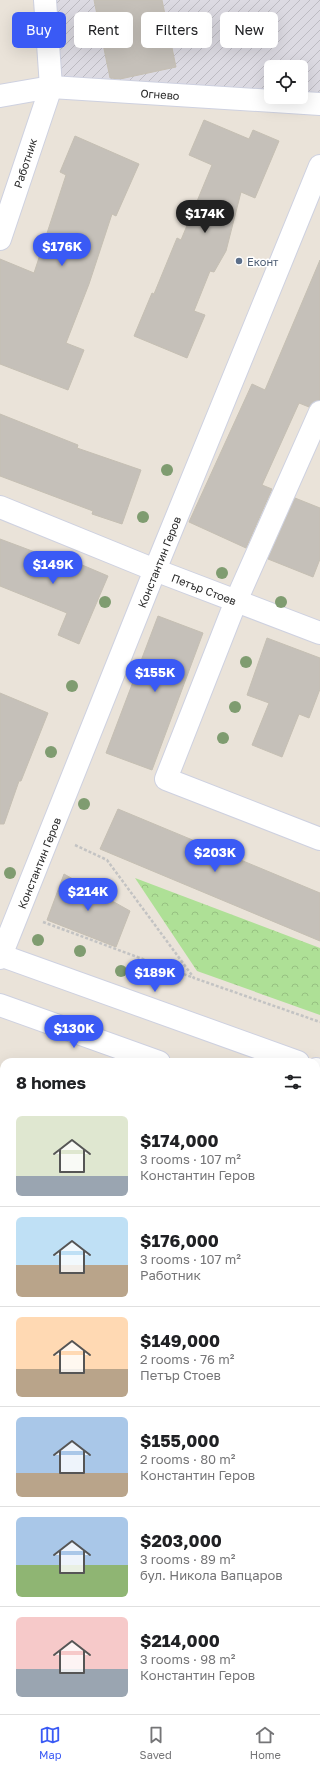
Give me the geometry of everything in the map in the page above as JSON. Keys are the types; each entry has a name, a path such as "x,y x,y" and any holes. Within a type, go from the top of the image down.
{"street":[{"path":"45,0 51,87"},
{"name":"Огнево","path":"0,96 51,87 320,104"},
{"name":"Работник","path":"0,239 51,87"},
{"name":"Константин Геров","path":"0,956 155,570 320,166"},
{"path":"320,412 236,601 166,779 320,839"},
{"name":"Петър Стоев","path":"0,507 155,570 320,633"},
{"path":"0,956 287,1058"},
{"path":"0,1005 148,1058"}],"path":[{"path":"71,843 107,860 194,978"},
{"path":"38,920 194,978 320,1022"}],"shaded area":[{"path":"45,0 320,0 320,104 308,103 308,60 264,60 264,100 51,87 48,48 66,48 66,12 46,12"}],"green space":[{"path":"135,878 320,948 320,1015 197,971"}],"building":[{"path":"94,0 162,0 165,12 141,12 141,48 172,48 176,67 120,79 110,78 104,48 133,48 133,12 96,12"},
{"path":"204,120 249,139 253,130 279,141 255,198 241,192 226,251 214,272 210,271 194,311 205,315 187,358 134,336 152,293 154,294 177,238 181,240 212,165 189,155"},
{"path":"75,136 139,164 116,216 112,214 89,284 66,343 84,350 68,390 0,364 0,259 34,273 66,175 60,172"},
{"path":"320,260 320,400 313,402 309,407 299,403 262,485 272,489 246,548 189,522 252,384 265,390"},
{"path":"0,414 78,445 77,448 141,470 122,524 92,514 93,511 0,476"},
{"path":"295,498 320,508 320,559 313,577 268,559"},
{"path":"0,539 59,561 61,556 108,576 79,644 58,635 67,613 0,586"},
{"path":"158,616 203,633 152,770 106,753"},
{"path":"267,638 320,658 320,689 309,718 299,714 282,757 252,745 269,703 247,695"},
{"path":"0,693 48,713 21,781 19,781 4,824 0,824"},
{"path":"118,809 320,893 320,941 100,849"},
{"path":"64,874 130,911 116,947 47,920"}],"place":[{"name":"Еконт","path":"239,261"}]}
